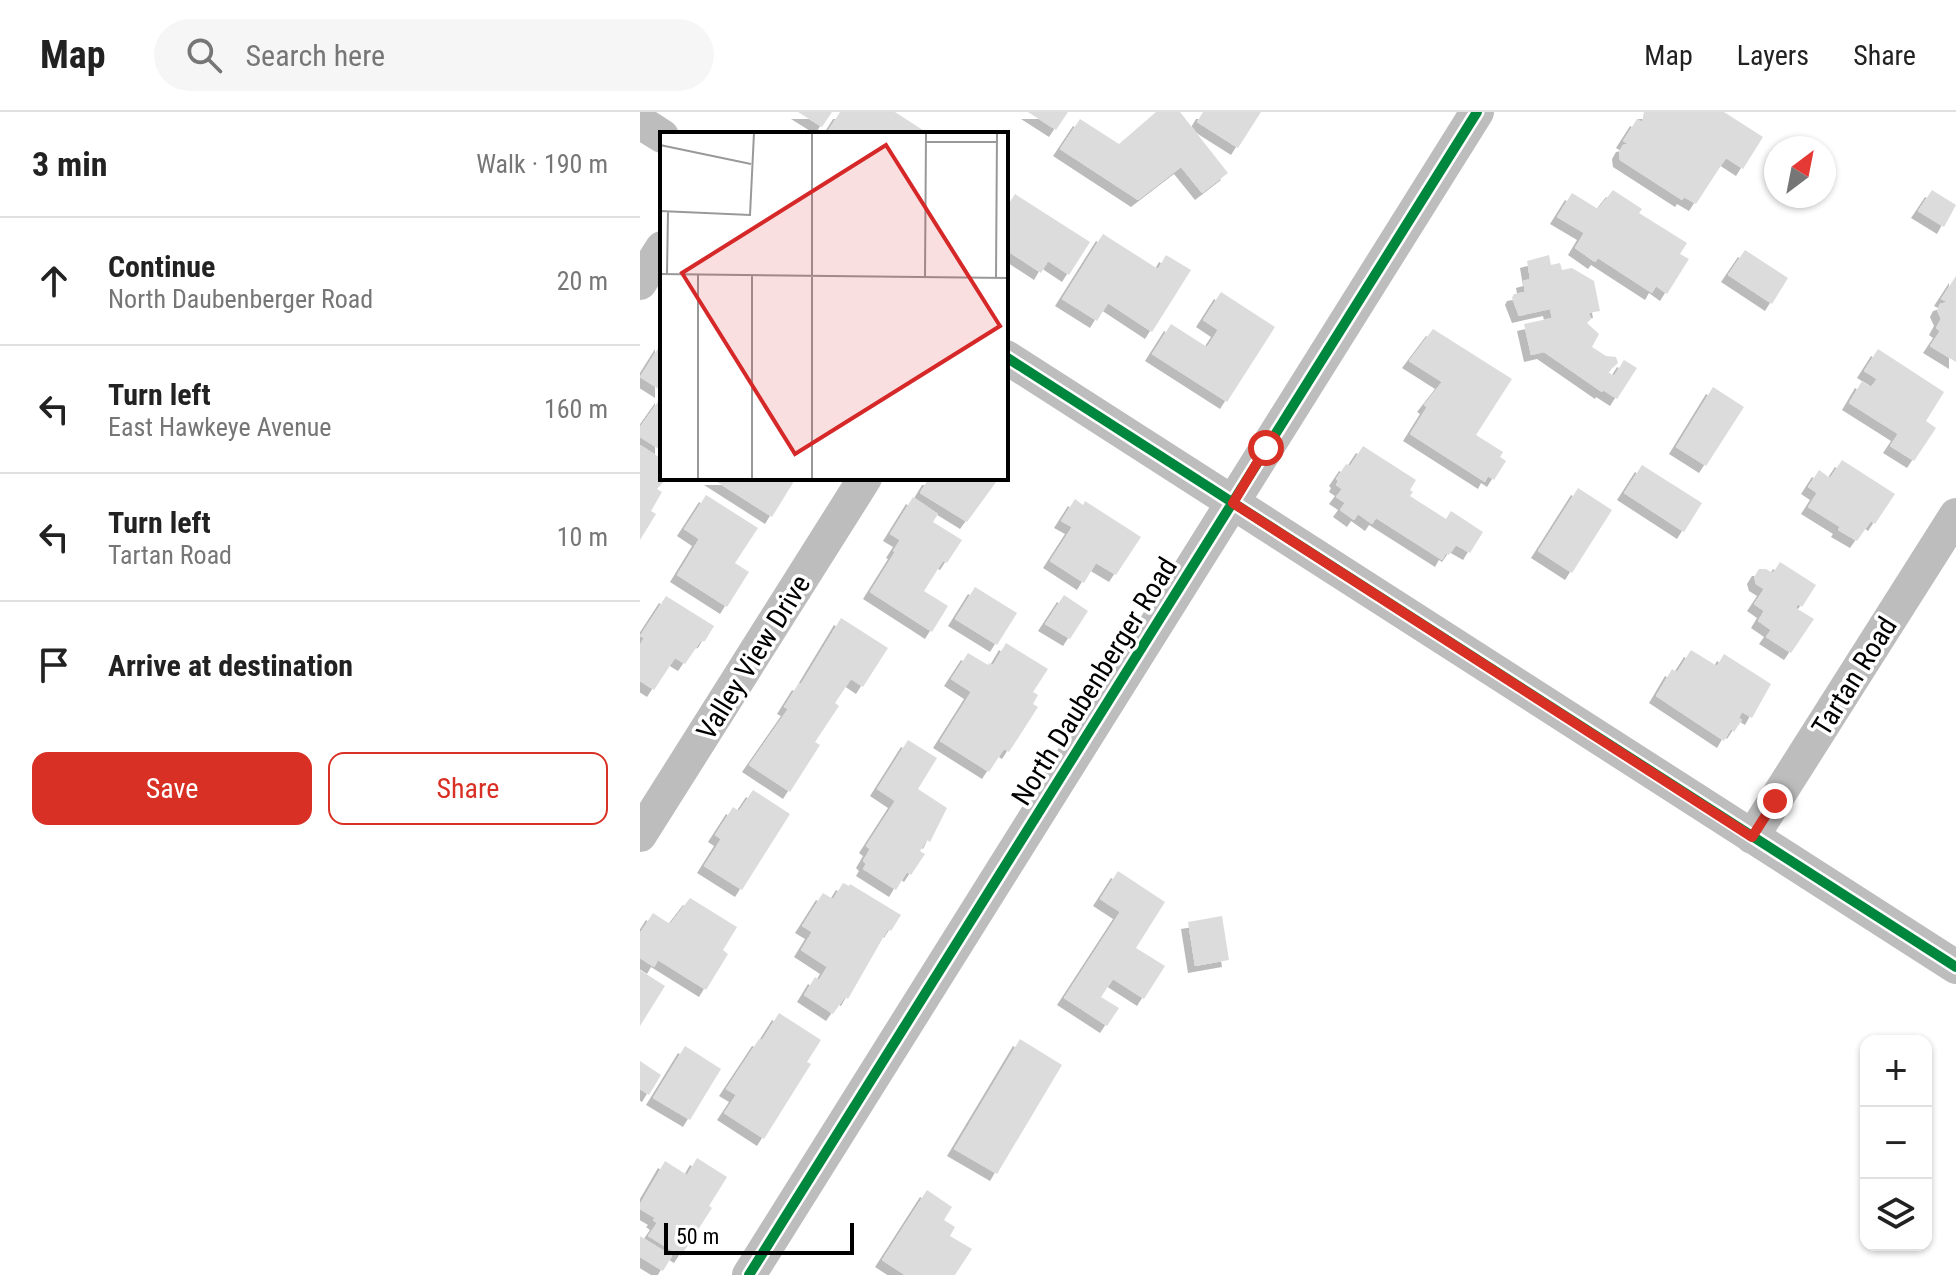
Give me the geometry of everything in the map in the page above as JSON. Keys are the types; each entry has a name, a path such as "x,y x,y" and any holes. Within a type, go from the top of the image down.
{"street":[{"name":"North Daubenberger Road","path":"749,1275 1477,112"},
{"path":"640,122 660,135"},
{"path":"640,283 660,251"},
{"path":"1008,358 1956,967"},
{"name":"Valley View Drive","path":"640,835 864,480"},
{"name":"Tartan Road","path":"1752,837 1956,515"}],"building":[{"path":"798,112 832,112 822,127"},
{"path":"840,112 895,112 926,132 827,132"},
{"path":"1028,112 1068,112 1056,130"},
{"path":"1156,112 1180,112 1228,173 1202,193 1181,167 1138,200 1060,149 1080,119 1119,144"},
{"path":"1203,112 1261,112 1238,148 1197,122"},
{"path":"1644,112 1724,112 1763,137 1743,169 1726,158 1696,204 1684,197 1682,200 1620,160 1619,152 1623,145 1628,144 1623,141 1637,119 1642,122"},
{"path":"1613,190 1642,209 1639,213 1687,243 1680,254 1689,259 1667,294 1656,286 1652,293 1598,258 1595,262 1575,248 1584,233 1557,217 1572,193 1598,209"},
{"path":"1932,190 1956,205 1944,227 1918,211"},
{"path":"1015,194 1090,242 1069,275 1048,261 1041,273 1008,251 1008,205"},
{"path":"1103,234 1158,269 1166,255 1191,270 1152,332 1108,303 1097,321 1062,299"},
{"path":"1745,250 1788,278 1772,304 1728,275"},
{"path":"1549,255 1551,265 1560,263 1562,270 1572,268 1594,281 1600,311 1589,313 1591,319 1587,323 1599,334 1592,347 1606,356 1616,357 1618,363 1608,372 1614,376 1624,360 1637,368 1617,399 1544,352 1531,355 1524,324 1552,318 1550,309 1519,316 1512,298 1514,294 1525,292 1523,281 1530,279 1527,261"},
{"path":"1956,276 1956,362 1930,346 1940,331 1936,328 1941,319 1937,310 1940,304 1947,302 1941,299"},
{"path":"1221,292 1275,327 1227,402 1152,354 1171,324 1207,347 1218,330 1203,320"},
{"path":"1433,329 1512,379 1476,435 1503,452 1500,457 1506,461 1494,480 1488,476 1485,482 1410,434 1427,407 1424,405 1442,382 1409,361"},
{"path":"660,345 660,390 640,377"},
{"path":"1878,349 1944,392 1926,421 1936,428 1914,461 1890,446 1898,434 1849,403 1862,381 1871,387 1877,379 1864,371"},
{"path":"1713,387 1744,407 1706,466 1676,447"},
{"path":"660,399 660,450 640,437 640,427"},
{"path":"640,445 660,458 660,480 665,480 657,489 662,492 651,511 656,514 640,540"},
{"path":"1363,446 1416,480 1410,496 1446,519 1451,511 1483,532 1470,553 1456,545 1442,560 1376,518 1372,524 1358,514 1354,520 1340,510 1345,503 1336,497 1342,489 1336,485 1336,479 1346,464 1350,466"},
{"path":"1842,460 1895,494 1875,524 1871,521 1857,541 1808,507 1817,493 1808,487 1819,470 1830,478"},
{"path":"1642,465 1702,503 1684,532 1624,493"},
{"path":"714,480 795,480 772,517"},
{"path":"928,480 998,480 967,522 920,493"},
{"path":"1578,488 1612,510 1572,573 1538,551"},
{"path":"706,495 758,528 735,563 749,572 727,607 677,575 699,539 684,529"},
{"path":"913,497 938,514 933,522 962,540 947,563 943,561 924,591 948,606 932,632 870,592 895,552 900,540 890,534"},
{"path":"1075,499 1083,505 1085,501 1141,537 1116,575 1096,563 1084,583 1050,561 1072,527 1061,521"},
{"path":"1780,562 1816,585 1802,607 1798,604 1796,608 1814,619 1791,653 1766,637 1771,630 1758,621 1764,611 1754,604 1764,589 1756,584 1754,577 1759,569 1773,573"},
{"path":"975,587 1017,613 997,645 955,619"},
{"path":"1064,595 1088,611 1070,639 1045,624"},
{"path":"666,596 714,626 685,664 675,658 654,690 640,681 640,645 644,638 640,636"},
{"path":"841,618 888,648 863,687 851,679 835,703 839,706 815,742 820,745 790,792 749,765 788,709 784,707"},
{"path":"1006,643 1048,669 1033,692 1038,695 1033,704 1038,707 1009,752 1004,749 989,772 940,741 971,692 951,679 968,653 993,665"},
{"path":"1691,650 1717,666 1724,654 1771,684 1752,718 1742,712 1739,718 1742,720 1734,732 1731,729 1724,741 1656,696 1672,669 1677,672"},
{"path":"908,740 937,758 918,789 947,808 930,842 927,840 920,851 925,854 911,875 907,872 896,890 863,869 866,864 863,861 870,849 866,846 895,801 877,789"},
{"path":"753,790 790,814 742,890 704,866 721,839 715,835 733,807 739,811"},
{"path":"1118,871 1165,902 1136,948 1165,966 1144,999 1113,979 1101,997 1119,1008 1107,1026 1064,998 1120,912 1100,899"},
{"path":"843,883 850,884 901,915 891,931 888,929 848,999 845,997 833,1014 804,995 815,977 819,980 827,967 801,950 812,932 802,926 823,893 833,899"},
{"path":"690,898 737,927 723,950 728,954 706,990 658,960 654,967 640,958 640,933 653,913 670,924"},
{"path":"1222,916 1229,960 1195,966 1188,922"},
{"path":"640,970 665,986 640,1026"},
{"path":"779,1013 821,1040 807,1062 811,1064 764,1139 724,1113 736,1095 726,1089"},
{"path":"1020,1039 1062,1065 997,1174 954,1149"},
{"path":"685,1046 721,1069 690,1120 653,1098"},
{"path":"640,1061 661,1075 649,1095 640,1089"},
{"path":"697,1158 727,1177 709,1206 712,1208 681,1256 648,1236 657,1223 653,1220 655,1218 640,1209 640,1204 665,1161 687,1175"},
{"path":"927,1190 952,1207 944,1220 955,1227 950,1236 972,1249 955,1275 905,1275 882,1260"},
{"path":"640,1236 672,1256 663,1271 640,1257"}],"cycle path":[{"path":"749,1275 1477,112"},
{"path":"1008,358 1956,967"}],"route":[{"path":"1266,448 1233,503 1752,837 1775,801"}]}
